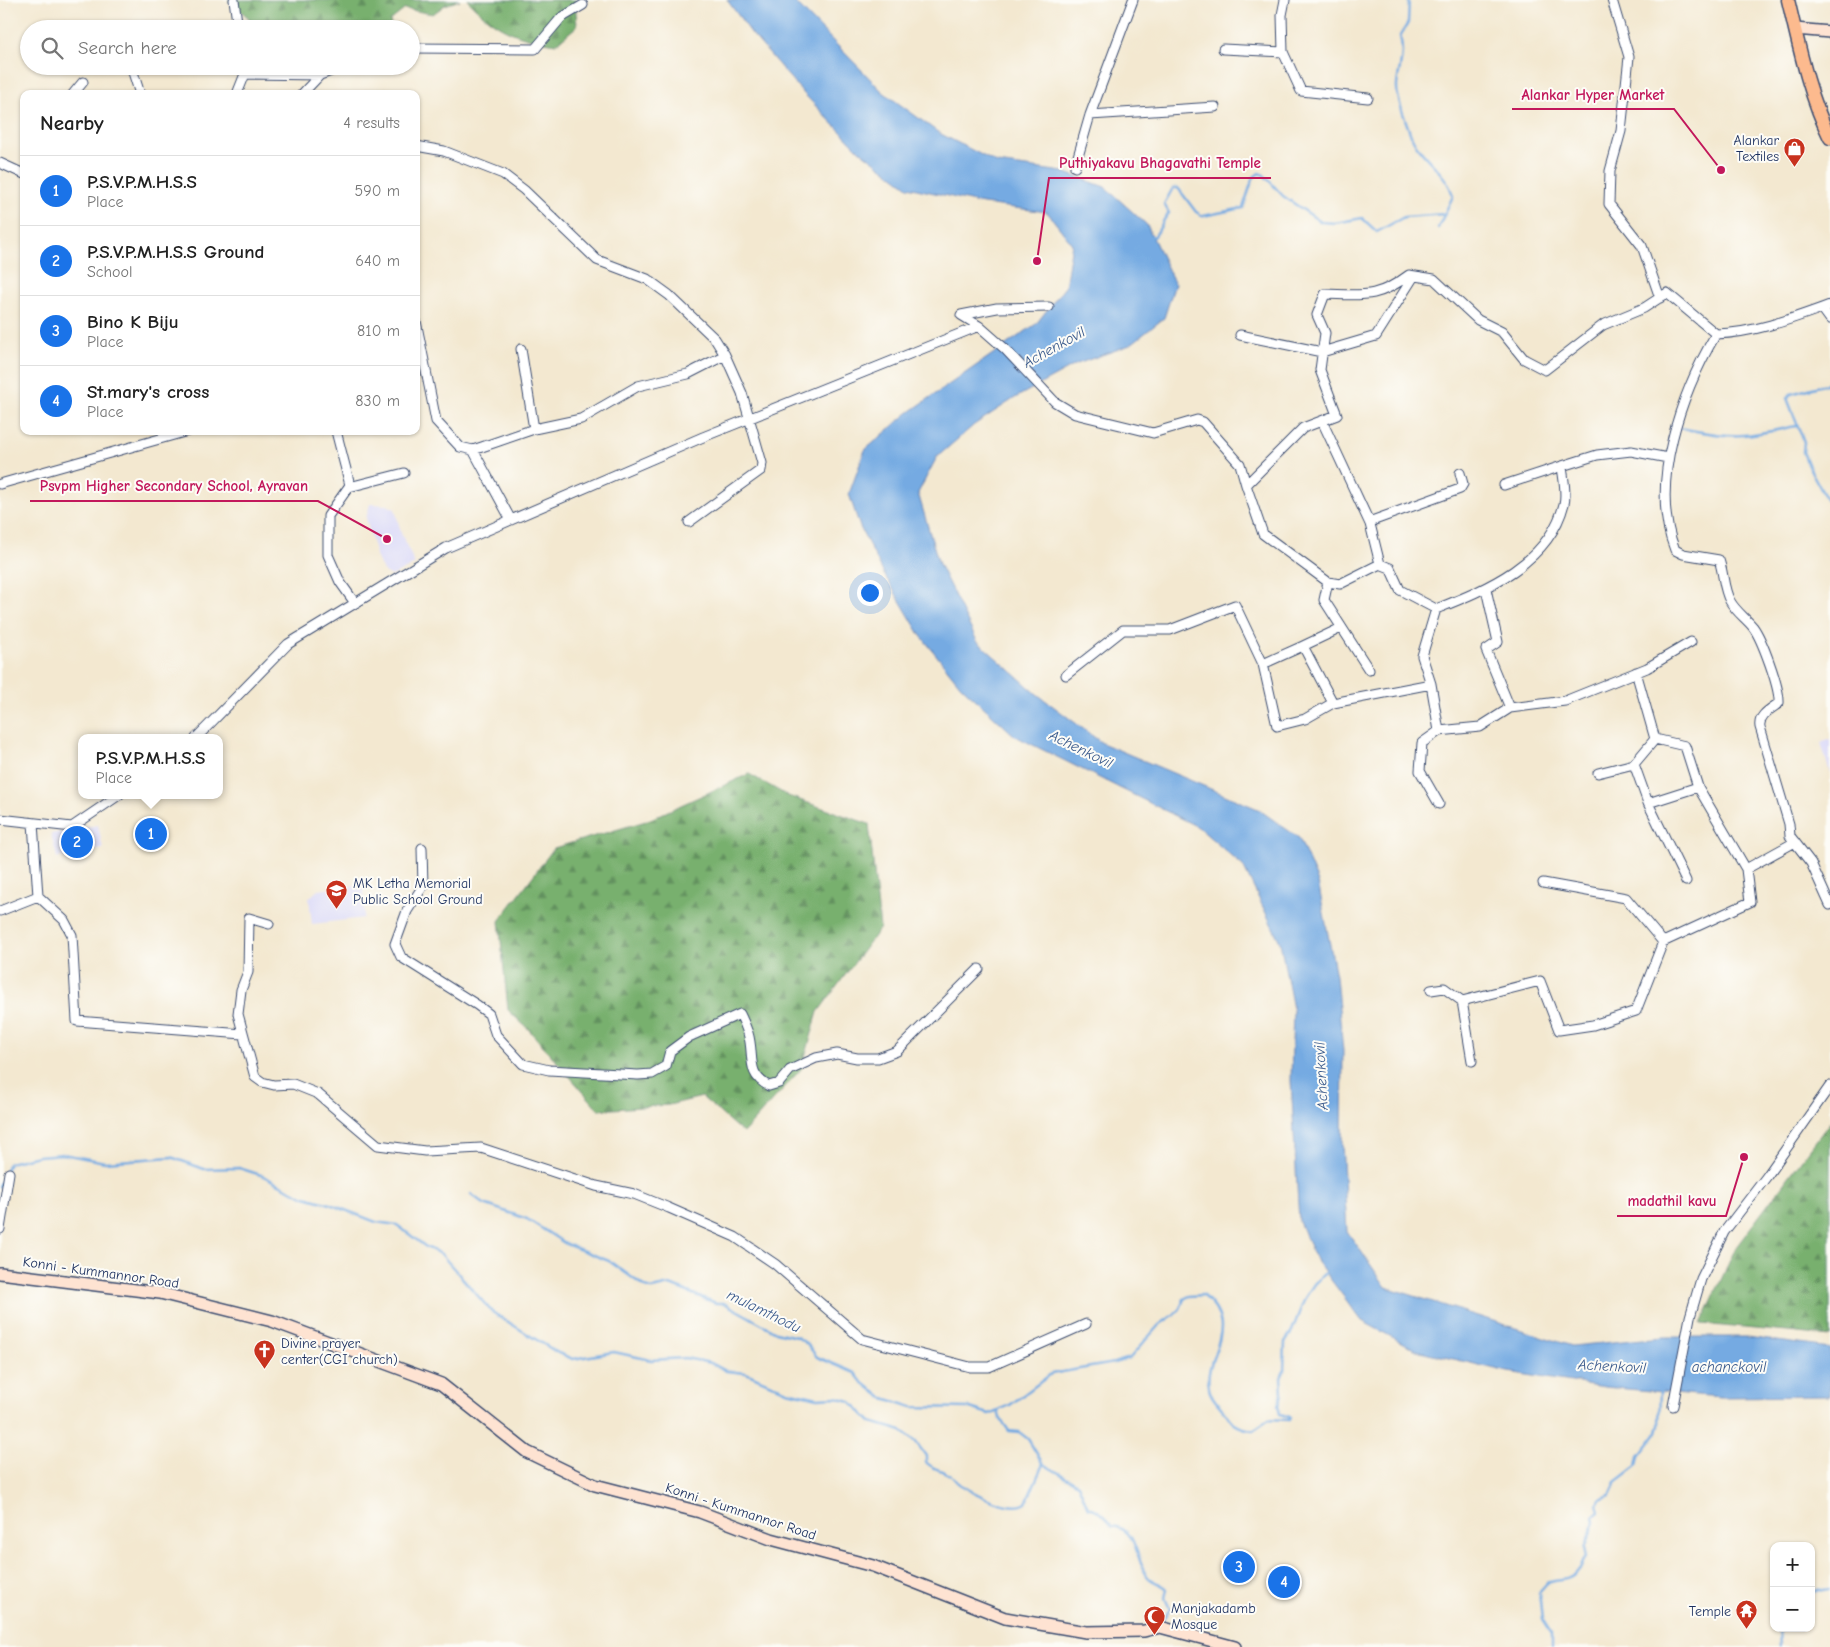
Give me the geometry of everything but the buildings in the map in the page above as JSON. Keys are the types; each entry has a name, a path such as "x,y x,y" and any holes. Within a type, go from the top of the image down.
{"main road":[{"path":"1788,0 1819,111 1830,138"},
{"path":"1795,30 1830,32"},
{"name":"Konni - Kummannor Road","path":"0,1273 160,1293 272,1321 441,1384 527,1452 595,1485 700,1512 771,1539 873,1566 1005,1618 1086,1632 1144,1631 1160,1627 1235,1647"}],"street":[{"path":"234,0 237,20"},
{"path":"1075,167 1090,115 1133,0"},
{"path":"1285,0 1282,15 1283,52 1301,91 1368,98"},
{"path":"1612,0 1629,57 1621,131 1610,171 1609,204 1642,246 1660,298"},
{"path":"420,48 535,49 560,18 583,6"},
{"path":"1223,49 1283,52"},
{"path":"135,75 139,90"},
{"path":"238,90 243,75"},
{"path":"306,90 320,75"},
{"path":"76,90 82,82"},
{"path":"1090,115 1215,107"},
{"path":"420,147 461,156 503,174 524,190 597,260 647,280 669,294 715,339 725,355 742,394 762,463 761,470 689,522"},
{"path":"0,163 20,172"},
{"path":"1246,485 1303,428 1337,415 1320,370 1325,333 1317,315 1325,294 1369,294 1390,289 1410,275 1434,279 1478,320 1502,332 1524,359 1546,370 1603,325 1644,308 1667,293 1693,312 1716,334 1733,333 1794,318 1826,307 1830,319"},
{"path":"1240,335 1322,352 1376,336 1414,276"},
{"path":"1049,307 997,308 961,314 979,326 1004,348 1055,402 1075,414 1153,433 1197,420 1204,422 1240,464 1263,534 1328,582 1340,584 1380,564 1390,568 1400,590 1436,609 1486,589 1525,562 1552,534 1565,502 1562,466"},
{"path":"200,734 288,644 446,548 749,418 979,326"},
{"path":"1716,334 1702,357 1687,393 1668,458 1666,498 1672,541 1675,550 1684,554 1719,560 1730,600 1738,612 1754,628 1780,692 1779,703 1759,721 1789,824 1790,836 1811,863 1830,905"},
{"path":"420,341 436,421 460,447 473,450 534,429 581,419 638,386 688,374 725,355"},
{"path":"521,349 534,429"},
{"path":"1322,421 1369,522 1380,564"},
{"path":"0,484 174,435"},
{"path":"337,435 350,485 328,516 328,555 340,582 355,604"},
{"path":"473,450 511,520"},
{"path":"1504,485 1597,455 1631,451 1668,458"},
{"path":"349,487 404,474"},
{"path":"1369,522 1460,489 1463,484 1460,474"},
{"path":"1328,582 1324,600 1369,670"},
{"path":"1486,589 1498,642 1486,650 1510,708"},
{"path":"1066,674 1123,630 1170,630 1235,605 1263,664 1277,726 1305,719 1333,703 1431,684"},
{"path":"1436,609 1422,656 1431,684 1438,731"},
{"path":"1263,664 1341,628"},
{"path":"1439,804 1420,771 1422,743 1438,731 1480,727 1510,708 1565,701 1636,672 1691,642"},
{"path":"1303,646 1333,703"},
{"path":"1636,672 1655,739"},
{"path":"1598,773 1634,764 1655,739"},
{"path":"1462,1001 1540,981 1559,1030 1593,1025 1636,1011 1663,942 1750,902 1746,869 1698,787 1685,746 1655,739"},
{"path":"1634,764 1648,803 1686,881"},
{"path":"1648,803 1698,787"},
{"path":"0,819 72,827 113,799"},
{"path":"33,823 38,896 64,920 72,935 77,1021 243,1034"},
{"path":"1746,869 1795,842"},
{"path":"422,848 423,886 407,911 395,944 400,957 478,1004 489,1014 496,1035 523,1064 549,1070 638,1075 652,1074 666,1066 670,1052 689,1037 740,1014 748,1034 753,1070 759,1081 769,1086 779,1083 790,1070 816,1058 837,1054 857,1058 878,1058 897,1051 979,969"},
{"path":"1543,883 1626,898 1663,942"},
{"path":"0,911 38,896"},
{"path":"268,924 249,918 248,972 241,990 238,1014 255,1077 262,1082 274,1085 293,1084 318,1094 378,1145 425,1151 481,1148 596,1186 634,1194 735,1237 776,1264 862,1339 961,1365 989,1367 1086,1324"},
{"path":"1431,990 1444,988 1462,1001 1472,1061"},
{"path":"1673,1406 1690,1317 1701,1278 1724,1232 1767,1176 1830,1086"},
{"path":"0,1229 8,1173"}],"shaded area":[{"path":"370,504 387,505 395,509 401,533 415,564 392,576 383,571 376,556 366,518"},
{"path":"1830,739 1830,773 1821,743"},
{"path":"98,825 103,849 57,858 51,834"},
{"name":"MK Letha Memorial Public School Ground","path":"364,884 364,918 312,924 309,898 318,890"}],"green space":[{"path":"228,0 460,0 445,5 433,14 405,9 391,20 250,20"},
{"path":"467,0 575,0 577,26 556,44 529,38 507,31 488,19"},
{"path":"749,774 788,796 869,824 880,928 818,1012 802,1068 743,1133 702,1097 669,1105 599,1110 529,1030 508,1010 499,921 554,848 646,821"},
{"path":"1830,1122 1830,1336 1701,1324 1736,1247"}],"water":[{"path":"727,0 793,0 883,92 939,133 997,163 1063,172 1105,187 1147,225 1175,284 1164,318 1130,345 1077,364 1015,398 974,425 937,457 918,493 939,564 977,641 1037,694 1102,743 1258,809 1299,838 1318,882 1336,976 1343,1051 1342,1143 1347,1231 1386,1287 1572,1346 1663,1337 1747,1337 1830,1348 1830,1396 1720,1397 1604,1387 1508,1372 1416,1350 1362,1321 1316,1260 1299,1222 1291,1080 1293,1009 1280,942 1243,866 1198,827 1015,736 961,686 921,636 884,574 860,527 849,494 865,450 908,413 1036,324 1065,287 1072,244 1047,212 983,204 908,187 860,151 804,94 752,34"}],"waterway":[{"path":"1409,0 1408,23 1400,36 1402,55 1397,90 1401,108 1413,139 1418,148 1444,178 1453,196 1438,228"},
{"path":"1151,236 1154,237 1169,213 1164,204 1173,188 1178,188 1196,212 1203,216 1243,208 1253,178 1259,173 1264,175 1283,196 1321,222 1335,223 1362,218 1377,232 1404,217 1446,214"},
{"path":"1830,383 1791,394 1787,398 1804,442 1803,452 1830,506"},
{"path":"1678,428 1735,435 1757,434 1797,426"},
{"path":"0,1186 9,1163 38,1156 63,1154 105,1162 171,1157 204,1169 239,1168 261,1175 305,1197 327,1203 376,1222 397,1225 426,1247 441,1254 492,1312 558,1353 573,1359 614,1352 651,1360 685,1358 711,1363 726,1371 746,1373 787,1391 818,1398 836,1397 850,1401 871,1422 902,1431 916,1442 926,1456 926,1462 931,1467 950,1475 959,1484 975,1493 1003,1504 1012,1506 1026,1503 1043,1464"},
{"name":"mulamthodu","path":"471,1194 484,1204 527,1219 566,1244 609,1261 645,1287 652,1289 670,1285 716,1303 724,1303 776,1332 797,1337 807,1344 817,1357 855,1373 861,1381 881,1397 912,1407 970,1408 989,1414 1010,1405 1051,1374 1114,1363 1130,1358 1159,1325 1179,1311 1184,1299 1189,1296 1203,1295 1220,1319 1221,1331 1219,1342 1209,1375 1209,1388 1213,1397 1232,1422 1247,1429 1253,1430 1269,1419 1289,1420 1290,1417"},
{"name":"mulamthodu","path":"1290,1417 1280,1414 1278,1406 1282,1394 1281,1378 1284,1371 1285,1342 1292,1331 1305,1298 1314,1284 1326,1272"},
{"path":"1551,1647 1551,1634 1542,1620 1539,1592 1547,1583 1568,1579 1580,1569 1586,1557 1584,1548 1595,1522 1594,1516 1599,1512 1597,1505 1600,1499 1610,1495 1616,1482 1637,1466 1639,1456 1656,1434 1659,1426 1660,1389"},
{"path":"998,1411 1000,1418 1009,1431 1019,1432 1028,1439 1043,1464 1078,1484 1088,1508 1098,1511 1111,1526 1127,1532 1148,1577 1167,1589 1165,1598 1170,1609 1161,1623"},
{"path":"1815,1591 1830,1589"},
{"path":"1779,1632 1780,1647"}],"place":[{"name":"Alankar Textiles","path":"1795,167"},
{"name":"Alankar Hyper Market","path":"1721,170"},
{"name":"Puthiyakavu Bhagavathi Temple","path":"1037,261"},
{"name":"Psvpm Higher Secondary School, Ayravan","path":"387,539"},
{"name":"P.S.V.P.M.H.S.S","path":"151,834"},
{"name":"P.S.V.P.M.H.S.S Ground","path":"77,842"},
{"name":"MK Letha Memorial Public School Ground","path":"337,910"},
{"name":"madathil kavu","path":"1744,1157"},
{"name":"Divine prayer center(CGI church)","path":"265,1370"},
{"name":"Bino K Biju","path":"1239,1567"},
{"name":"St.mary's cross","path":"1284,1582"},
{"name":"Temple","path":"1747,1630"},
{"name":"Manjakadamb Mosque","path":"1155,1635"}],"water label":[{"name":"Achenkovil","path":"1054,347"},
{"name":"Achenkovil","path":"1081,749"},
{"name":"Achenkovil","path":"1321,1076"},
{"name":"Achenkovil","path":"1612,1366"},
{"name":"achanckovil","path":"1729,1367"}]}
